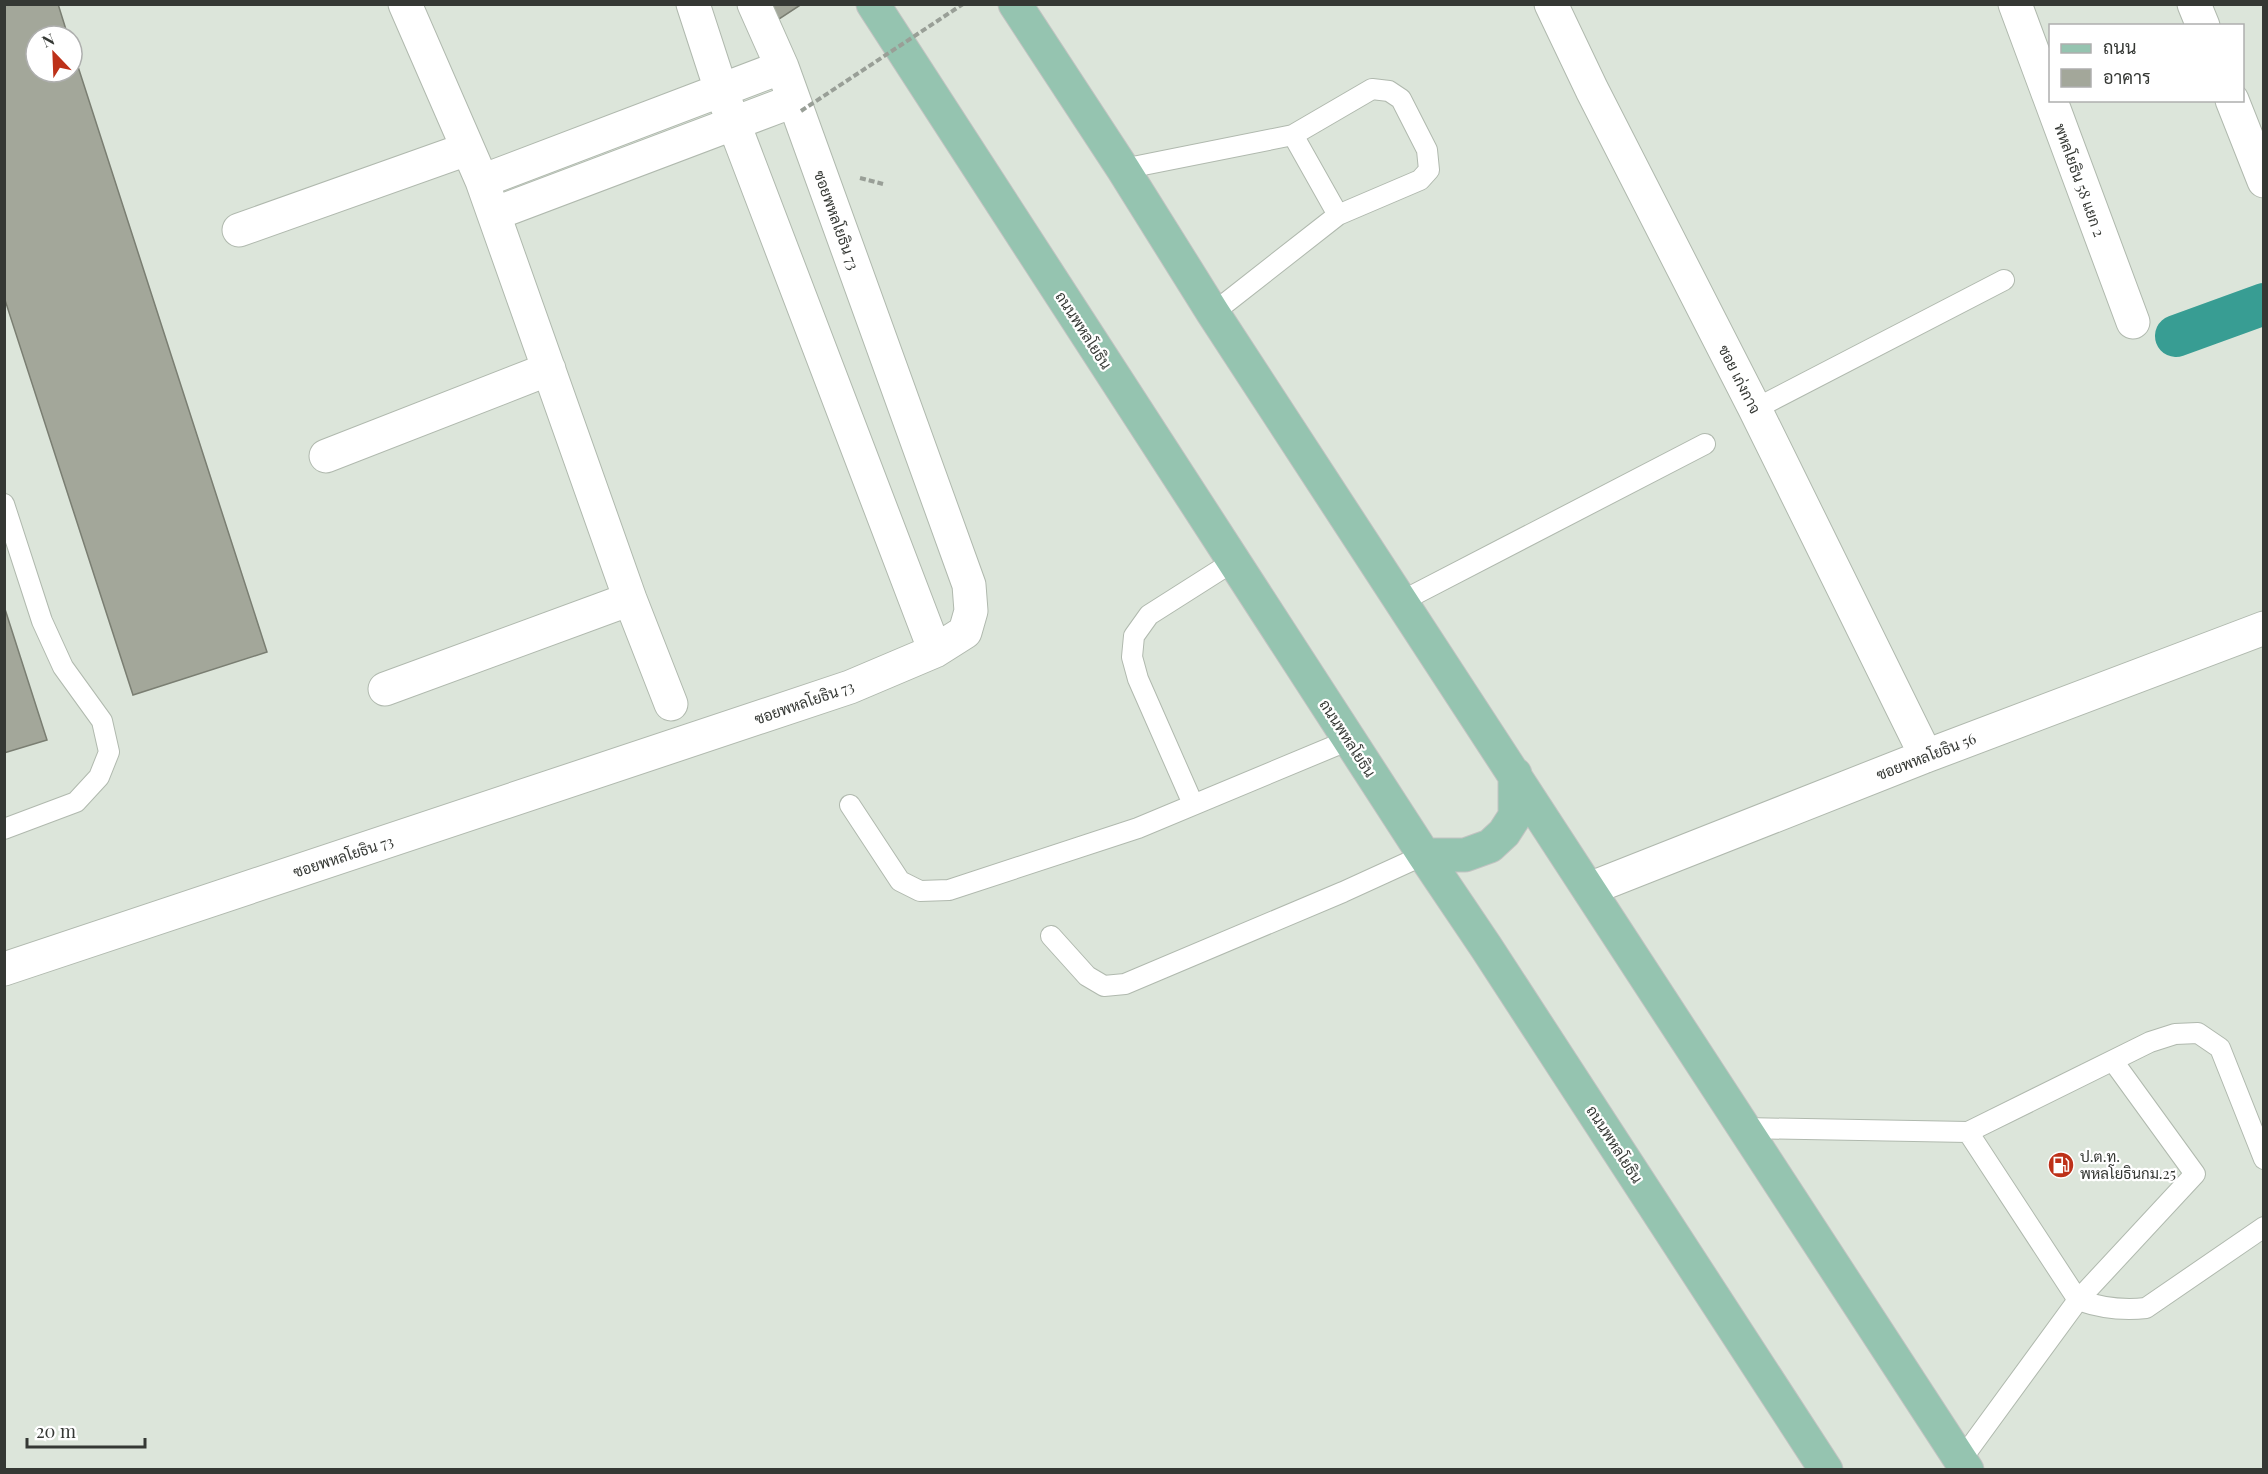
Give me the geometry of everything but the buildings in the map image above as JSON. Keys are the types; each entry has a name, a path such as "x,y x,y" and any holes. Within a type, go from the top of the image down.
{"main road":[{"name":"ถนนพหลโยธิน","path":"873,4 1349,740 1493,957 1826,1470"},
{"path":"1015,4 1124,169 1213,313 1964,1465"},
{"path":"1424,855 1465,855 1490,846 1504,833 1515,816 1515,774"}],"street":[{"path":"405,4 482,181 630,598 671,704"},
{"path":"693,4 721,90 935,651"},
{"name":"ซอยพหลโยธิน 73","path":"4,969 850,687 935,651 965,632 971,611 969,585 797,106 754,4"},
{"name":"ซอย เก่งกาจ","path":"1551,4 1592,90 1755,409 1926,756"},
{"name":"พหลโยธิน 58 แยก 2","path":"2014,4 2049,98"},
{"path":"2194,4 2202,24"},
{"path":"482,181 782,67"},
{"name":"พหลโยธิน 58 แยก 2","path":"2051,102 2133,322"},
{"path":"2233,102 2264,181"},
{"path":"494,214 735,123 797,106"},
{"path":"239,230 467,149"},
{"path":"326,456 549,369"},
{"path":"385,689 630,598"},
{"name":"ซอยพหลโยธิน 56","path":"1589,889 1926,756 2262,633"}],"lane":[{"path":"1124,169 1293,135 1372,89 1389,91 1401,99 1427,150 1429,170 1420,180 1338,215 1213,313"},
{"path":"1293,135 1338,215"},
{"path":"1755,409 2004,280"},
{"path":"1402,601 1705,444"},
{"path":"4,504 42,621 63,667 102,721 109,752 99,777 76,802 4,829"},
{"path":"1193,804 1138,679 1132,657 1134,636 1149,615 1234,561"},
{"path":"850,805 900,881 920,891 949,890 1138,828 1349,740"},
{"path":"1051,936 1087,976 1104,986 1125,984 1343,892 1424,855"},
{"path":"1745,1128 1968,1132 2150,1042 2175,1034 2198,1033 2220,1048 2264,1159"},
{"path":"1964,1465 2078,1300 2195,1174 2113,1061"},
{"path":"1968,1132 2078,1300 2100,1308 2123,1311 2146,1308 2264,1227"}],"path":[{"path":"797,106 963,4"}],"waterway":[{"path":"2176,336 2264,304"}],"place":[{"name":"ป.ต.ท. พหลโยธินกม.25","path":"2061,1165"}]}
